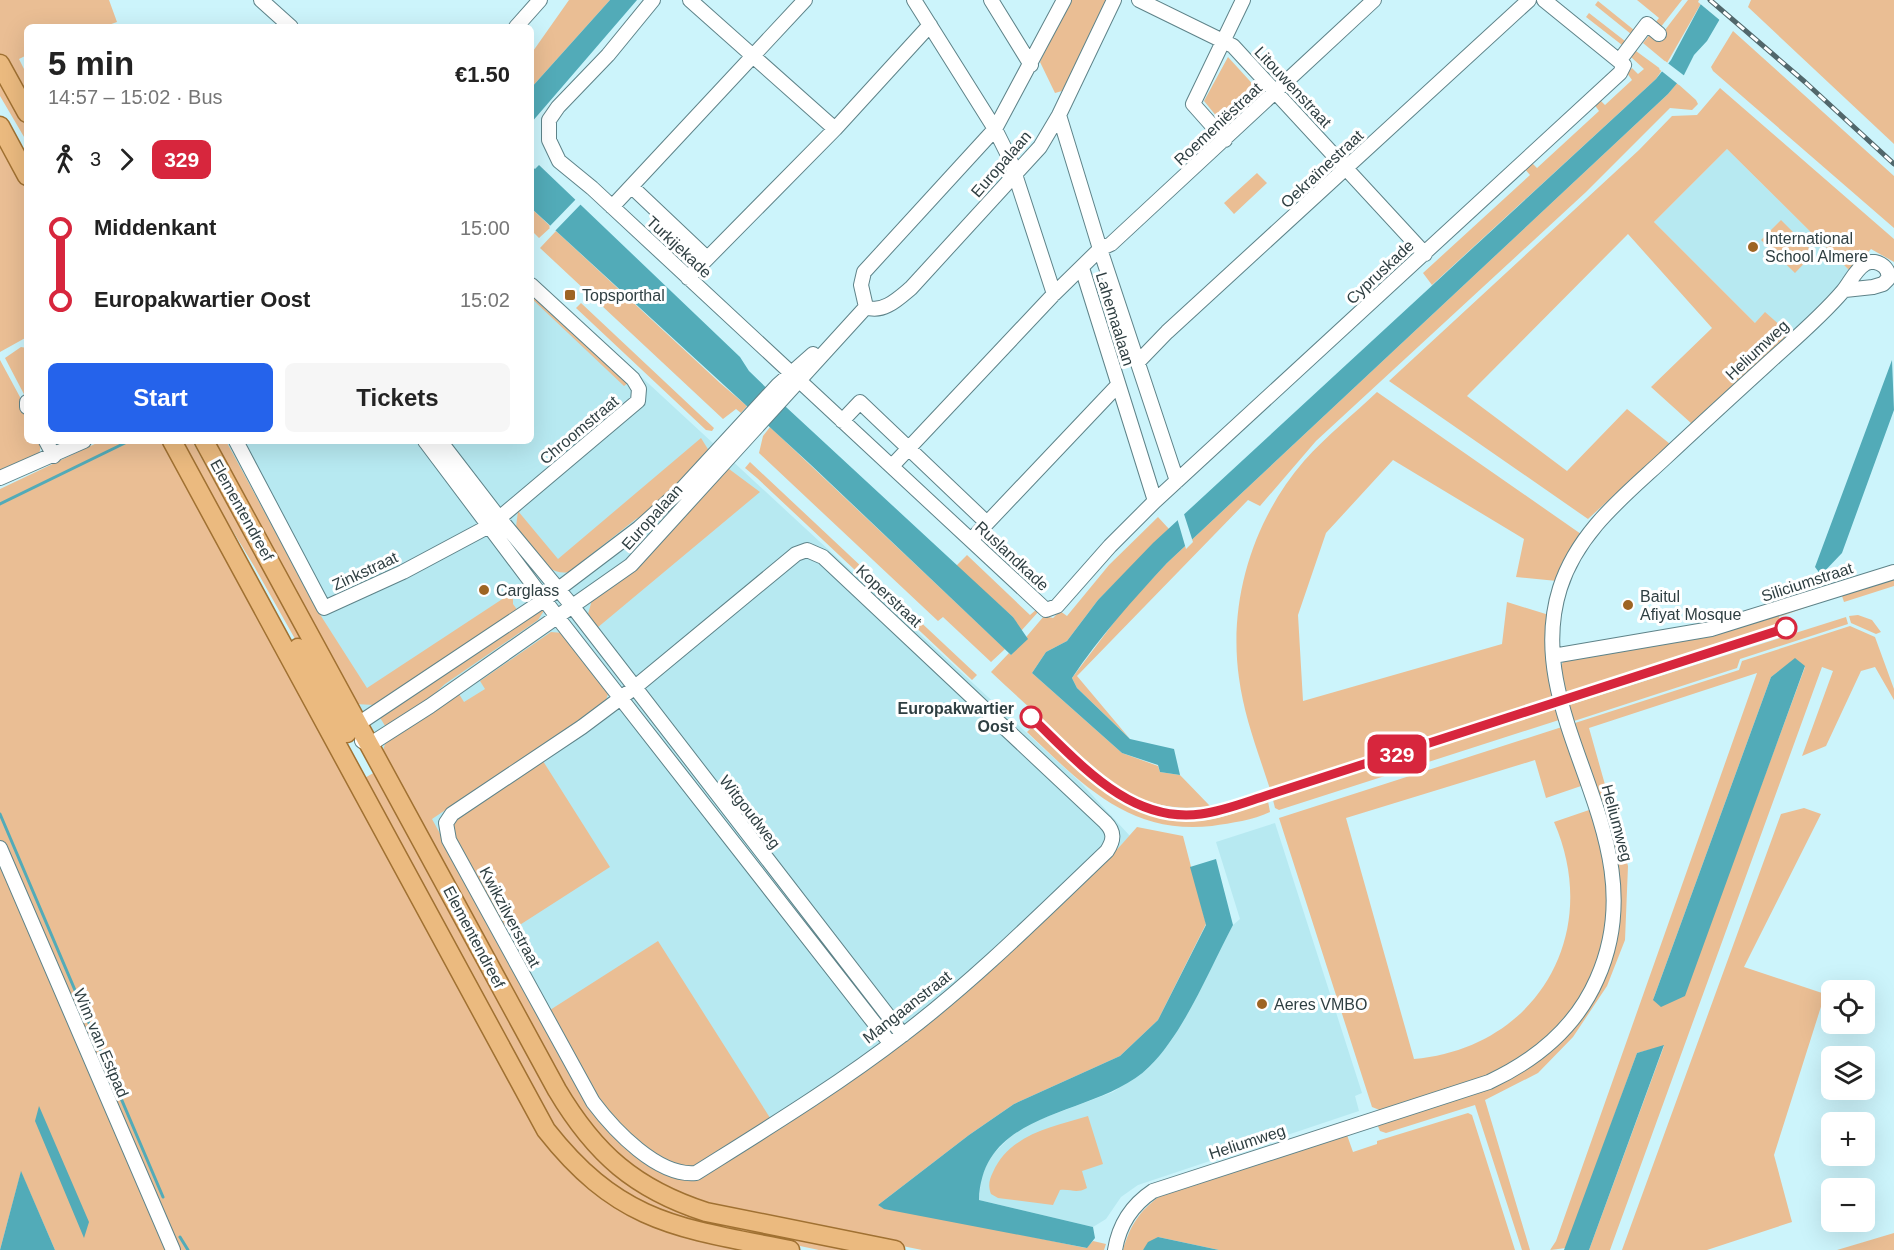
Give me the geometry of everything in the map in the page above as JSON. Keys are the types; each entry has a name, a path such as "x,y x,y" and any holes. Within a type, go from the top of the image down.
{"main road":[{"path":"0,64 24,108"},
{"path":"0,125 24,152"},
{"path":"0,125 24,170"},
{"name":"Elementendreef","path":"174,444 546,1130 584,1174 607,1193 649,1216 700,1232 790,1250"},
{"name":"Elementendreef","path":"206,444 352,727 369,745 574,1119 603,1155 643,1185 681,1204 706,1212 895,1250"},
{"path":"223,534 242,552 352,727"}],"street":[{"path":"261,0 288,24"},
{"path":"519,24 540,0"},
{"name":"Turkijekade","path":"653,0 608,55 551,115 547,129 549,140 559,161 612,207 795,378"},
{"path":"690,0 835,129"},
{"path":"612,207 805,0"},
{"path":"914,0 995,129 1017,174 1054,294"},
{"path":"991,0 1031,65"},
{"name":"Europalaan","path":"866,307 861,285 864,272 995,129 1064,0"},
{"name":"Europalaan","path":"866,307 872,309 886,306 904,294 1040,147 1059,115 1114,0"},
{"name":"Litouwenstraat","path":"1139,0 1233,46 1425,254"},
{"path":"1225,140 1192,104 1243,0"},
{"name":"Roemeniëstraat","path":"1082,268 1100,249 1111,244 1225,140 1374,0"},
{"name":"Oekraïnestraat","path":"1138,362 1167,332 1529,0"},
{"path":"1544,0 1621,63"},
{"name":"Cypruskade","path":"1155,501 1620,73 1621,63 1647,24 1659,34"},
{"path":"688,278 835,129 930,26"},
{"name":"Lahemaalaan","path":"1059,115 1100,249 1177,481"},
{"path":"632,187 707,258"},
{"name":"Lahemaalaan","path":"892,466 1054,294 1082,268 1155,501"},
{"name":"Chroomstraat","path":"495,522 630,410 639,395 633,379 534,288"},
{"name":"Heliumweg","path":"1115,1250 1117,1238 1130,1214 1153,1191 1489,1082 1535,1056 1579,1011 1605,960 1613,924 1615,885 1608,841 1568,720 1553,656 1553,625 1565,575 1582,541 1608,510 1845,290"},
{"name":"Europalaan","path":"352,727 544,600 665,504 752,422 795,378 815,352 831,343 866,307"},
{"name":"Ruslandkade","path":"795,378 1046,610 1051,609 1155,501"},
{"path":"971,540 1118,385"},
{"name":"Ruslandkade","path":"842,420 860,402 987,523"},
{"name":"Europalaan","path":"369,745 558,618 642,555 752,422"},
{"path":"48,444 54,456"},
{"path":"0,478 78,444"},
{"name":"Zinkstraat","path":"236,444 324,608 402,572 495,522"},
{"path":"428,444 495,522"},
{"path":"442,444 495,522"},
{"name":"Witgoudweg","path":"495,522 573,607 628,692 890,1043"},
{"name":"Witgoudweg","path":"495,522 544,600 558,618 628,692 903,1035"},
{"name":"Koperstraat","path":"628,692 796,554 813,551 823,557 1106,822 1112,829 1113,836"},
{"name":"Siliciumstraat","path":"1553,656 1711,629 1894,572"},
{"name":"Kwikzilverstraat","path":"628,692 582,727 452,814 446,823 455,850 593,1102 628,1142 673,1170 685,1174 696,1173"},
{"path":"339,750 352,727"},
{"name":"Mangaanstraat","path":"696,1173 788,1116 903,1035 1008,946 1107,851 1113,836"},
{"name":"Wim van Estpad","path":"0,848 173,1250"}],"shaded area":[{"path":"0,0 109,0 117,22 111,24 24,24 24,56 19,59 24,69 24,98 0,54"},
{"path":"569,0 610,0 534,85 534,50"},
{"path":"610,0 637,0 534,120 534,85"},
{"path":"1070,0 1109,0 1062,91 1055,93 1040,62"},
{"path":"1637,0 1682,0 1660,28 1654,24 1659,18"},
{"path":"1688,0 1703,0 1667,63 1643,43 1651,33 1658,39"},
{"path":"1703,0 1731,0 1707,41 1694,55 1684,75 1668,94 1167,563 1094,648 1072,678 1077,688 1130,739 1174,749 1180,775 1160,772 1158,765 1122,753 1032,673 1046,652 1067,641 1098,600 1153,543 1656,79 1671,60"},
{"path":"1751,0 1894,0 1894,144 1748,7"},
{"path":"1598,1 1634,30 1631,34 1595,5"},
{"path":"1589,13 1625,41 1622,45 1586,17"},
{"path":"1733,31 1894,176 1894,228 1713,71 1711,67"},
{"path":"1636,51 1662,70 1656,79 1432,285 1423,273 1530,175 1524,168 1531,162 1537,168 1599,111 1594,104 1599,99 1605,105 1632,80 1627,73 1632,68 1638,74 1644,69 1631,57"},
{"path":"1228,57 1259,91 1222,123 1204,101"},
{"path":"0,77 24,121 24,137 0,96"},
{"path":"1677,83 1696,100 1698,104 1692,110 1670,108 1586,192 1316,441 1260,506 1248,500 1077,676 1130,739 1077,688 1072,678 1124,609 1167,563 1668,94"},
{"path":"1720,88 1894,239 1894,262 1871,249 1851,272 1727,149 1654,222 1755,323 1765,312 1789,333 1778,346 1692,424 1651,387 1712,328 1628,234 1467,396 1567,471 1627,409 1670,444 1588,519 1389,381 1639,150 1672,116 1697,115"},
{"path":"0,138 24,182 24,339 0,352"},
{"name":"International School Almere","path":"1727,149 1851,272 1778,346 1654,222"},
{"path":"539,165 740,357 749,371 786,407 1013,617 1028,639 1011,655 810,464 534,211 535,169"},
{"path":"1257,173 1267,183 1234,214 1224,203"},
{"path":"534,211 551,227 539,238 534,233"},
{"path":"1781,220 1814,253 1795,273 1761,240"},
{"path":"556,231 747,406 741,413 736,409 723,419 540,248"},
{"path":"534,278 1081,783 1130,836 978,994 686,1189 635,1164 482,936 216,444 534,444"},
{"path":"534,295 628,383 624,386 534,301"},
{"path":"581,303 714,428 712,431 706,430 576,308"},
{"path":"21,347 24,348 24,394 5,358"},
{"path":"0,360 24,404 24,444 41,444 38,459 0,476"},
{"path":"1892,360 1894,410 1842,553 1821,575 1815,567"},
{"path":"1377,392 1581,534 1557,581 1516,577 1524,539 1393,460 1326,533 1298,615 1303,701 1502,644 1507,602 1549,615 1556,696 1270,789 1248,720 1239,678 1237,620 1248,563 1258,535 1286,484 1312,452"},
{"path":"770,427 1005,649 991,662 943,617 938,621 759,453 763,436"},
{"path":"701,438 711,454 650,512 636,519 569,572 552,570 545,565 516,527 518,511 558,559"},
{"path":"95,444 166,444 532,1117 597,1192 763,1250 55,1250 21,1172 0,1250 0,489"},
{"path":"180,444 194,444 228,506 242,524 338,699 331,703 254,566"},
{"path":"212,444 228,444 321,616 367,688 513,592 513,604 518,611 374,705 355,704"},
{"path":"750,462 977,675 972,680 745,468"},
{"path":"725,466 760,492 597,628 588,614 592,600"},
{"path":"1158,517 1169,529 1098,600 1067,641 1046,652 1032,673 1122,753 1158,766 1160,772 1180,775 1210,806 1185,808 1163,805 1144,800 1126,791 1093,766 991,672 1009,653 1011,655 1044,616 1053,618 1060,611 1067,616 1109,565"},
{"path":"967,555 1030,615 1037,609 1039,611 1021,631 1013,617 956,566"},
{"path":"1894,576 1894,586 1844,602 1841,593"},
{"path":"1839,596 1779,617 1781,623 1565,694 1561,668 1563,661"},
{"path":"545,609 538,620 445,684 418,709 387,729 379,716 472,657 534,613"},
{"path":"1858,615 1872,620 1881,632 1876,634 1851,623 1849,616"},
{"path":"1846,617 1848,624 1740,659 1737,668 1574,721 1569,705"},
{"path":"1850,626 1875,637 1894,689 1894,700 1875,667 1861,671 1826,746 1802,756 1833,671 1822,667 1610,1250 1589,1250 1664,1046 1637,1053 1566,1248 1550,1250 1556,1241 1757,673 1589,728 1628,866 1625,940 1607,986 1573,1037 1538,1073 1485,1100 1530,1250 1522,1250 1475,1105 1386,1133 1380,1131 1377,1124 1513,1076 1603,978 1617,932 1620,883 1615,851 1575,723 1739,670 1742,661","holes":["1795,659 1805,667 1745,829 1653,1000 1771,677"]},
{"path":"551,632 563,633 609,691 605,703 432,819 591,1108 680,1178 695,1179 870,1058 983,973 1089,879 1137,827 1183,836 1206,924 1158,1020 1120,1056 1014,1104 969,1135 878,1205 1086,1248 1093,1241 1106,1244 1104,1250 922,1250 717,1208 654,1185 584,1124 382,754 385,744 393,737 459,694 464,702 485,689 480,681"},
{"path":"1795,658 1805,666 1685,996 1661,1007 1653,1000 1771,677"},
{"path":"1559,708 1559,720 1279,810 1275,808 1273,800"},
{"path":"1565,726 1584,785 1546,798 1535,760 1346,818 1414,1059 1457,1050 1495,1033 1525,1009 1548,978 1564,943 1570,905 1567,864 1554,822 1592,809 1602,849 1607,887 1606,923 1599,957 1585,989 1565,1019 1538,1045 1503,1069 1489,1075 1382,1111 1372,1107 1279,818"},
{"path":"1032,727 1089,780 1109,795 1131,808 1154,817 1179,821 1207,820 1230,815 1268,801 1270,812 1249,819 1212,826 1183,827 1156,823 1109,802 1088,787 1027,732"},
{"path":"543,761 610,867 515,928 511,922 504,926 455,837 453,823 460,814"},
{"path":"377,771 562,1111 643,1191 868,1250 819,1250 685,1222 616,1192 556,1135 361,780"},
{"path":"1804,808 1821,814 1744,967 1821,993 1821,1007 1774,1155 1792,1222 1707,1250 1622,1250 1781,814"},
{"name":"Aeres VMBO","path":"1275,823 1362,1093 1355,1096 1359,1111 1138,1185 1121,1197 1106,1219 1093,1227 979,1200 981,1179 990,1157 1007,1140 1025,1125 1113,1092 1149,1068 1173,1038 1233,925 1240,919 1216,842"},
{"path":"1216,859 1233,925 1174,1037 1149,1067 1127,1084 1020,1130 1000,1147 985,1169 979,1200 1093,1227 1095,1238 1087,1248 884,1209 878,1205 969,1135 1014,1104 1120,1056 1158,1020 1206,925 1190,867"},
{"path":"658,941 772,1121 693,1168 662,1158 642,1145 609,1112 584,1073 550,1010"},
{"path":"1664,1045 1589,1250 1564,1250 1637,1053"},
{"path":"39,1106 89,1222 84,1238 35,1121"},
{"path":"1468,1113 1472,1115 1515,1250 1219,1250 1158,1237 1143,1250 1123,1250 1136,1220 1146,1207 1160,1196 1347,1135 1353,1152 1377,1144 1377,1141"},
{"path":"1088,1116 1103,1164 1082,1171 1087,1188 1077,1191 1060,1190 1053,1205 998,1198 991,1194 990,1180 1000,1159 1021,1140"},
{"path":"21,1171 55,1250 0,1250"},
{"path":"1894,1233 1894,1250 1837,1250"},
{"path":"1158,1237 1219,1250 1143,1250 1148,1242"}],"pier":[{"path":"1699,0 1734,0 1722,22 1698,2"},
{"path":"1665,61 1686,77 1679,85 1659,69"},
{"path":"578,197 583,202 554,232 549,227"},
{"path":"1183,511 1193,542 1186,549 1177,518"}],"waterway":[{"path":"0,504 123,444"},
{"path":"0,814 163,1197"},
{"path":"180,1237 188,1250"}],"railway":[{"path":"1710,0 1805,82 1894,164"}],"bus line":[{"name":"329","path":"1031,717 1094,776 1124,798 1157,810 1178,814 1200,814 1268,795 1786,628"}],"place":[{"name":"International School Almere","path":"1753,247"},
{"name":"Topsporthal","path":"570,295"},
{"name":"Carglass","path":"484,590"},
{"name":"Baitul Afiyat Mosque","path":"1628,605"},
{"name":"Europakwartier Oost","path":"1031,717"},
{"name":"Aeres VMBO","path":"1262,1004"}]}
